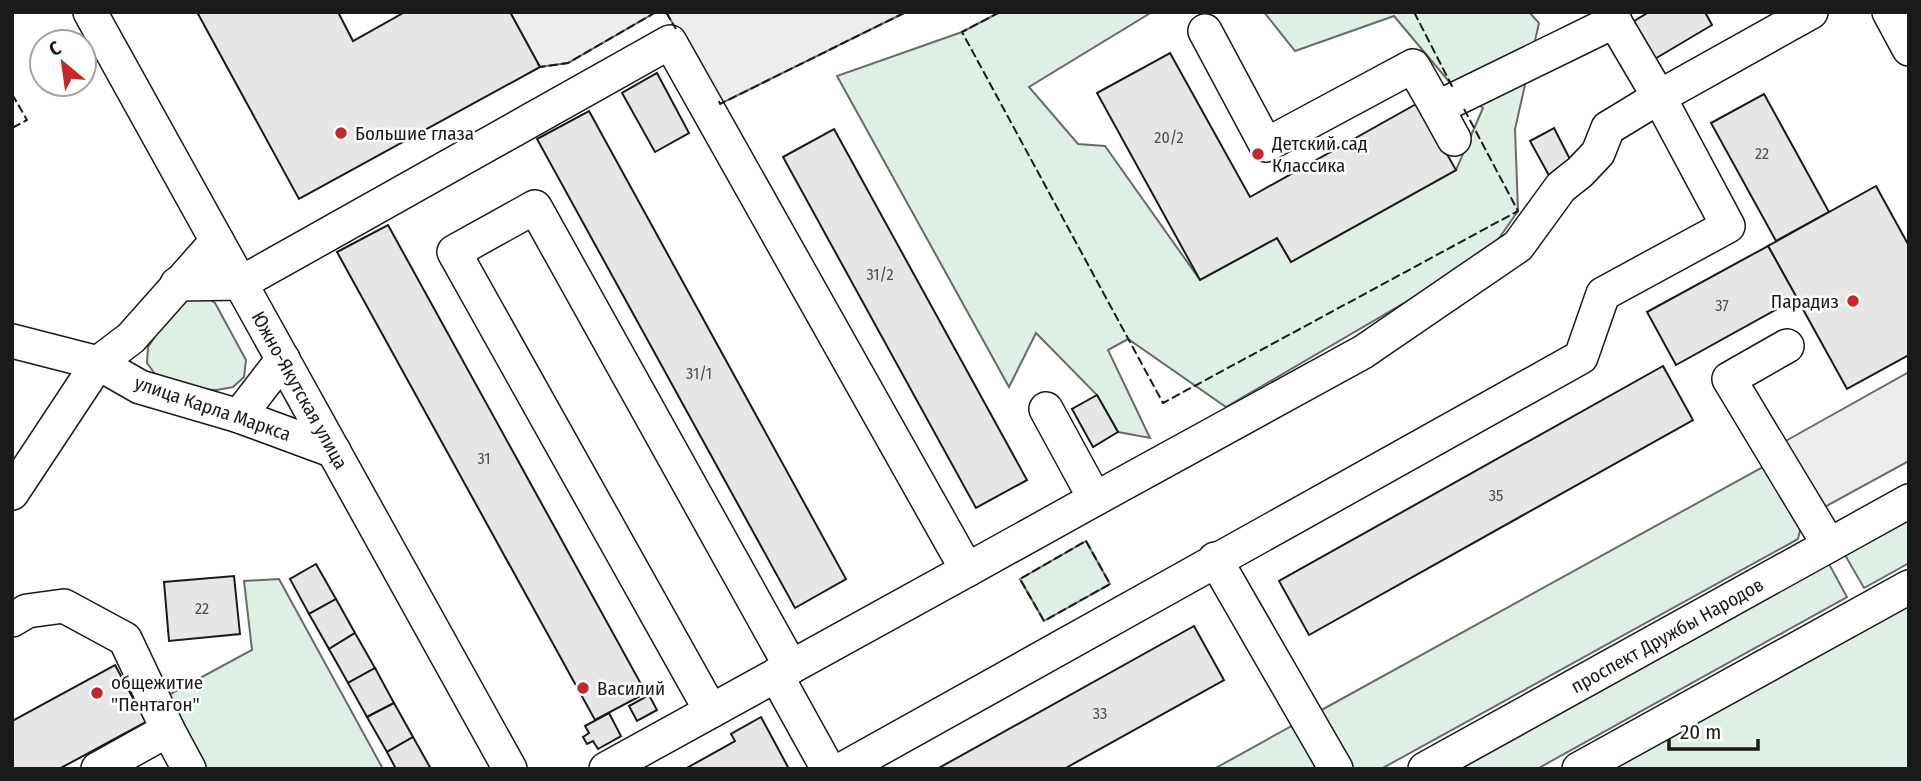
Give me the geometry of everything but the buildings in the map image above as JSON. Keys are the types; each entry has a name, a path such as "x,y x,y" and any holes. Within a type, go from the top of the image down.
{"street":[{"name":"Южно-Якутская улица","path":"90,12 510,769"},
{"path":"606,769 1363,352 1518,246 1561,187 1598,153 1608,128 1811,12"},
{"path":"1889,12 1909,49"},
{"path":"844,769 1215,559 1581,357 1603,294 1728,226 1659,97 1612,17 1437,108"},
{"path":"1205,31 1266,145 1413,65 1454,138"},
{"path":"177,284 241,283 670,42 967,570"},
{"path":"711,710 454,252 535,207 783,671 828,769"},
{"path":"12,493 99,363 131,338 218,241"},
{"name":"улица Карла Маркса","path":"12,341 99,363 140,387 239,416 334,451"},
{"path":"1787,346 1729,379 1829,545"},
{"path":"239,416 283,359"},
{"path":"1046,409 1095,499"},
{"name":"проспект Дружбы Народов","path":"1425,769 1909,501"},
{"path":"1215,559 1336,769"},
{"path":"1579,769 1909,587"},
{"path":"12,620 27,611 64,606 125,639 189,769"},
{"path":"98,769 168,730"}],"green space":[{"path":"1000,12 1152,12 1029,87 1078,144 1105,146 1200,280 1277,238 1291,262 1456,170 1483,108 1451,84 1394,16 1295,51 1264,12 1529,12 1539,23 1515,129 1518,211 1488,254 1226,407 1128,339 1108,350 1150,438 1118,432 1097,395 1036,333 1009,387 837,76 962,32"},
{"path":"205,296 215,303 246,360 244,377 233,387 217,390 196,389 155,374 147,363 148,347 173,309 187,300"},
{"path":"1770,463 1802,522 1798,539 1381,769 1355,769 1344,762 1316,713"},
{"path":"1909,520 1909,563 1864,588 1845,555"},
{"path":"1086,541 1110,584 1044,621 1020,579"},
{"path":"1829,564 1847,597 1537,769 1460,769"},
{"path":"279,579 383,769 204,769 163,698 252,650 244,581"},
{"path":"1909,604 1909,769 1611,769"},
{"path":"1297,723 1324,769 1214,769"}],"shaded area":[{"path":"510,12 656,12 568,63 540,67"},
{"path":"666,12 906,12 720,104"},
{"path":"1909,372 1909,461 1821,509 1782,443"}],"fence":[{"path":"538,64 540,67 568,63 656,12"},
{"path":"666,12 676,29"},
{"path":"719,101 720,104 906,12"},
{"path":"1000,12 962,32 1163,403 1518,211 1463,107"},
{"path":"1414,12 1453,88"},
{"path":"12,94 27,120 12,128"},
{"path":"1086,541 1110,584 1044,621 1020,579 1086,541"}],"place":[{"name":"Большие глаза","path":"341,133"},
{"name":"Детский сад Классика","path":"1258,154"},
{"name":"Парадиз","path":"1853,301"},
{"name":"Василий","path":"583,688"},
{"name":"общежитие \"Пентагон\"","path":"97,693"}]}
